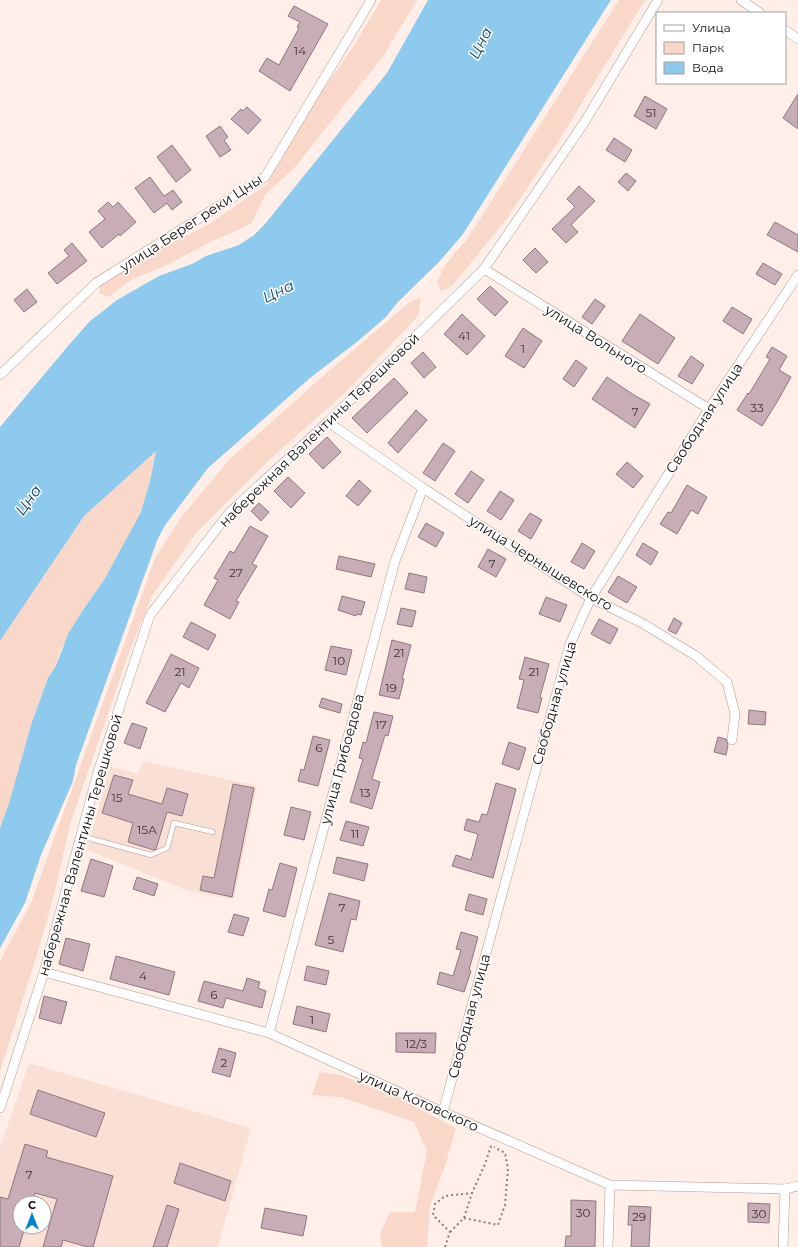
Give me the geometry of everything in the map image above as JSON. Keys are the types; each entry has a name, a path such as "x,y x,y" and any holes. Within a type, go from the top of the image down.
{"street":[{"name":"улица Берег реки Цны","path":"0,375 96,283 265,177 371,0"},
{"name":"набережная Валентины Терешковой","path":"0,1108 44,972 98,772 150,615 229,513 328,422 484,269 584,123 658,0"},
{"path":"741,0 759,12"},
{"path":"786,31 798,40"},
{"name":"улица Вольного","path":"484,269 709,409"},
{"name":"Свободная улица","path":"443,1112 570,644 591,598 709,409 798,275"},
{"name":"улица Чернышевского","path":"328,422 423,488 591,598 642,623 696,656 727,682 735,714 732,740"},
{"name":"улица Грибоедова","path":"269,1033 395,562 423,488"},
{"name":"улица Котовского","path":"44,972 269,1033 443,1112 610,1185 785,1189 798,1186"},
{"path":"608,1247 610,1185"},
{"path":"783,1247 785,1189"}],"lane":[{"path":"81,836 151,854 167,848 174,823 214,832"}],"path":[{"path":"445,1247 450,1232 464,1218 495,1134"},
{"path":"464,1218 498,1225 505,1205 508,1169 506,1153 491,1145"},
{"path":"450,1232 433,1215 435,1204 445,1196 472,1193"}],"shaded area":[{"path":"143,761 257,786 234,899 191,892 87,850 110,766 138,774"},
{"path":"29,1063 251,1128 218,1247 0,1247 0,1148"}],"green space":[{"path":"381,0 417,0 384,55 295,167 265,195 251,224 206,244 169,264 131,280 109,297 99,293 100,285 160,249 209,224 267,184 313,104 353,47"},
{"path":"619,0 645,0 561,137 508,217 452,286 441,291 437,282 445,265 468,238"},
{"path":"421,298 418,316 346,392 270,459 195,534 152,596 131,647 70,824 55,891 39,948 0,1071 0,961 31,903 155,558 182,516 230,459 322,377 411,301"},
{"path":"156,450 150,481 141,512 135,526 104,580 85,607 61,649 56,666 48,678 31,725 10,800 0,828 0,641 84,516"},
{"path":"320,1072 341,1075 400,1099 456,1128 446,1163 430,1206 427,1247 382,1247 380,1233 390,1212 415,1212 427,1151 414,1122 341,1097 312,1095"}],"water":[{"name":"Цна","path":"428,0 611,0 463,234 439,262 398,302 386,317 310,378 208,468 166,524 158,538 76,765 73,781 41,855 25,903 0,948 0,828 10,800 31,725 48,678 56,666 68,634 104,580 141,512 150,481 156,451 84,516 0,641 0,427 90,321 117,300 159,276 192,264 206,256 239,245 254,235 265,224 387,73"}],"building":[{"path":"294,6 328,24 290,91 259,71 267,58 279,65 299,28 297,27 300,22 288,16"},
{"path":"798,94 798,129 783,118"},
{"path":"645,96 667,109 656,129 634,116"},
{"path":"247,107 261,120 248,134 231,119 241,109 243,111"},
{"path":"220,126 228,137 224,140 231,150 220,157 206,136"},
{"path":"614,138 632,150 625,162 606,150"},
{"path":"172,145 191,170 176,182 157,157"},
{"path":"626,173 636,181 628,191 618,182"},
{"path":"150,177 164,196 173,190 182,202 172,210 167,203 154,213 135,188"},
{"path":"579,186 595,201 571,225 578,232 566,243 552,229 575,207 567,199"},
{"path":"108,202 113,207 118,202 136,222 120,236 119,234 102,248 89,232 105,219 98,211"},
{"path":"775,222 798,235 798,252 767,235"},
{"path":"72,243 87,261 57,284 48,273 69,256 64,250"},
{"path":"535,248 548,262 536,273 523,260"},
{"path":"763,263 782,274 775,285 756,274"},
{"path":"490,286 508,302 495,316 477,299"},
{"path":"27,289 37,302 24,312 14,300"},
{"path":"595,299 605,306 592,324 582,317"},
{"path":"732,307 752,319 743,334 723,321"},
{"path":"462,314 485,336 467,355 444,334"},
{"path":"640,314 675,338 658,364 622,341"},
{"path":"523,328 542,341 524,368 505,356"},
{"path":"772,347 787,356 779,370 791,377 762,426 737,410 748,393 749,394 770,359 766,357"},
{"path":"423,352 436,367 424,378 411,363"},
{"path":"691,356 704,365 692,384 678,376"},
{"path":"576,360 587,368 574,387 563,379"},
{"path":"607,377 650,404 635,428 592,399"},
{"path":"394,378 408,393 367,433 352,418"},
{"path":"416,410 427,420 398,453 388,443"},
{"path":"327,437 341,452 323,469 309,454"},
{"path":"443,443 455,451 435,481 423,473"},
{"path":"627,462 643,476 633,488 616,474"},
{"path":"471,471 484,480 468,503 455,494"},
{"path":"288,477 305,493 291,508 274,491"},
{"path":"359,480 371,491 358,506 346,496"},
{"path":"687,485 707,497 698,514 691,510 677,534 660,524 668,512 671,513"},
{"path":"500,491 514,500 501,520 487,511"},
{"path":"259,503 269,512 261,521 251,511"},
{"path":"530,513 542,520 531,539 518,531"},
{"path":"426,523 444,533 436,547 418,537"},
{"path":"250,526 268,536 252,564 257,566 236,601 239,602 230,619 204,605 218,580 214,578 230,551 234,553"},
{"path":"582,543 595,551 584,569 571,562"},
{"path":"643,543 658,552 651,565 636,555"},
{"path":"488,549 506,559 496,577 478,567"},
{"path":"339,556 375,564 371,577 336,569"},
{"path":"409,573 427,577 424,593 405,589"},
{"path":"618,576 637,587 627,603 608,592"},
{"path":"342,596 365,602 361,615 357,614 356,616 338,610"},
{"path":"546,597 567,605 560,622 539,614"},
{"path":"401,608 416,611 412,627 397,624"},
{"path":"674,618 682,623 676,634 668,630"},
{"path":"599,619 618,629 610,644 591,634"},
{"path":"191,622 216,635 208,650 183,637"},
{"path":"392,640 411,645 402,679 404,679 399,699 379,695"},
{"path":"331,646 352,650 346,675 325,670"},
{"path":"171,654 199,668 189,688 181,683 165,712 146,703"},
{"path":"525,657 549,664 540,697 542,698 538,713 517,708 524,680 519,679"},
{"path":"322,698 342,704 340,713 319,707"},
{"path":"749,710 766,712 765,725 748,724"},
{"path":"374,712 393,716 388,736 385,735 372,779 380,782 372,809 350,802 363,759 359,758 363,742 366,743"},
{"path":"132,723 147,728 140,749 124,743"},
{"path":"313,736 330,740 318,786 298,781 301,769 304,770"},
{"path":"718,737 726,739 728,745 726,755 714,752"},
{"path":"509,742 526,748 519,770 502,764"},
{"path":"114,775 133,780 128,794 162,804 167,788 188,794 182,816 167,812 156,849 154,850 128,842 133,823 102,813"},
{"path":"496,783 516,789 493,878 452,866 456,855 471,860 478,834 464,830 467,819 479,822 482,814 487,815"},
{"path":"233,784 254,788 232,897 200,890 203,876 214,878"},
{"path":"291,807 311,812 304,840 284,835"},
{"path":"346,821 369,827 363,846 340,840"},
{"path":"337,857 368,864 364,881 333,873"},
{"path":"91,859 113,866 104,897 81,891"},
{"path":"280,863 297,868 285,917 263,911 269,889 272,890"},
{"path":"137,877 158,884 154,896 133,889"},
{"path":"329,893 360,901 356,920 351,919 343,952 315,945"},
{"path":"469,894 487,899 483,915 465,910"},
{"path":"234,914 249,918 243,936 228,932"},
{"path":"461,932 478,937 469,970 471,971 464,992 437,984 440,972 453,976 461,950 456,949"},
{"path":"66,938 90,944 83,971 59,964"},
{"path":"116,956 175,972 169,995 110,979"},
{"path":"307,966 329,971 326,985 304,980"},
{"path":"247,978 260,982 258,988 266,991 262,1008 226,998 223,1008 198,1001 204,981 243,991"},
{"path":"44,996 67,1002 61,1024 39,1018"},
{"path":"297,1006 330,1014 326,1032 293,1024"},
{"path":"396,1033 436,1033 435,1053 396,1052"},
{"path":"219,1048 236,1053 230,1077 212,1072"},
{"path":"38,1090 105,1113 96,1137 30,1114"},
{"path":"25,1144 48,1151 46,1157 113,1176 93,1247 63,1240 61,1247 43,1247 46,1235 52,1235 52,1216 57,1199 52,1198 52,1195 35,1193 34,1195 12,1195 12,1235 23,1235 19,1247 0,1247 0,1197 8,1199"},
{"path":"180,1163 231,1181 225,1201 174,1183"},
{"path":"571,1200 596,1201 595,1247 565,1247 566,1236 571,1236"},
{"path":"748,1203 770,1204 769,1223 748,1222"},
{"path":"167,1205 179,1209 167,1247 153,1247"},
{"path":"629,1206 651,1207 649,1247 631,1247 632,1225 628,1225"},
{"path":"265,1208 307,1216 303,1236 261,1228"}]}
